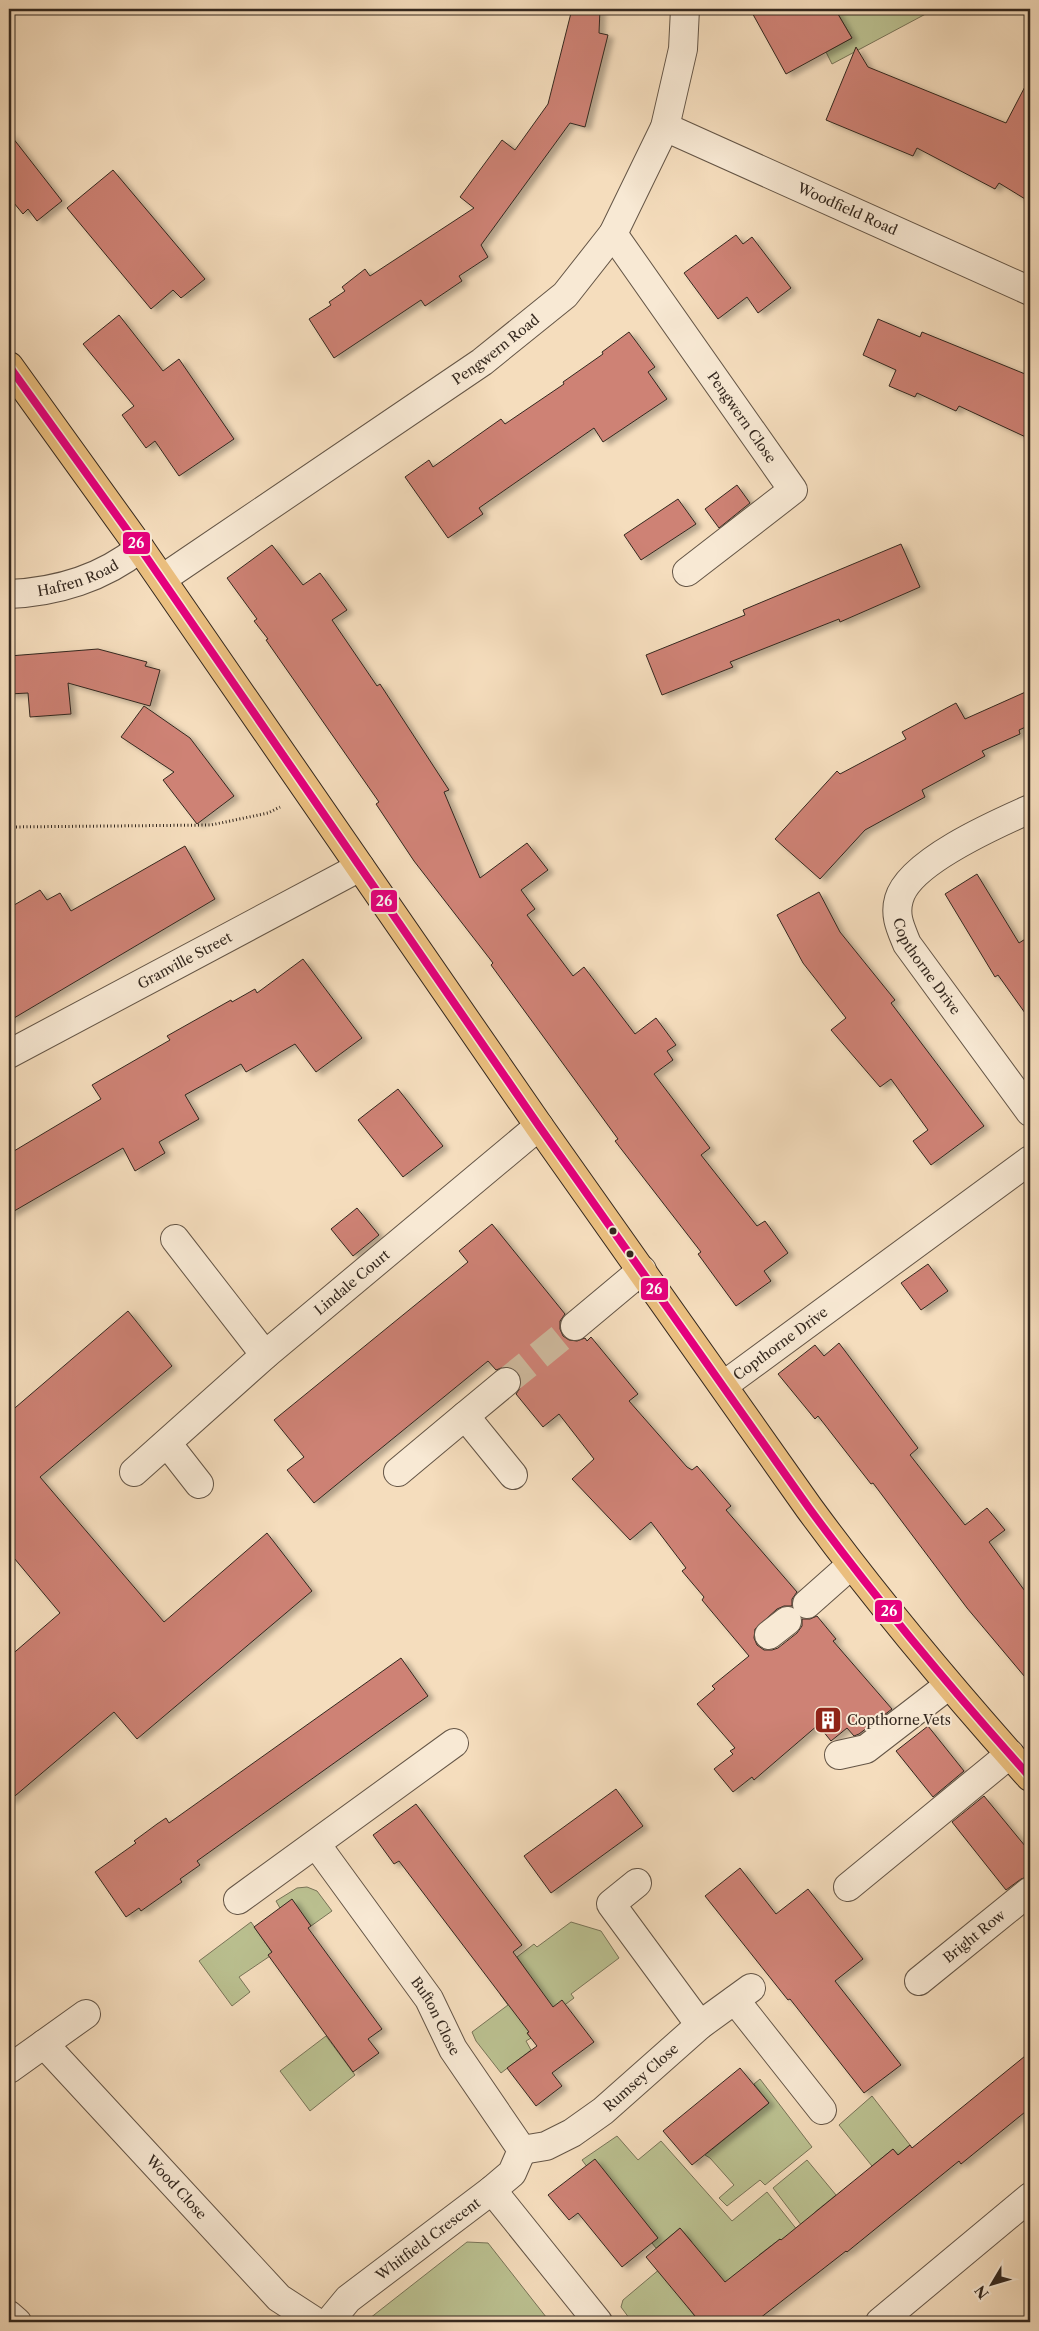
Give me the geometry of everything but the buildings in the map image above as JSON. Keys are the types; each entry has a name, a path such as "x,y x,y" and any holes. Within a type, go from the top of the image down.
{"main road":[{"path":"9,366 162,579 539,1126 851,1565 949,1685 1030,1777"}],"street":[{"name":"Pengwern Road","path":"162,579 482,362 565,295 613,234 665,127 682,49 685,9"},
{"name":"Woodfield Road","path":"665,127 1030,291"},
{"name":"Pengwern Close","path":"613,234 793,490 688,572"},
{"name":"Hafren Road","path":"9,594 68,585 104,573 140,548"},
{"name":"Copthorne Drive","path":"1030,809 980,832 943,854 913,877 899,898 897,916 907,944 1030,1112"},
{"name":"Granville Street","path":"9,1054 360,867"},
{"name":"Lindale Court","path":"134,1472 265,1355 539,1126"},
{"name":"Copthorne Drive","path":"724,1385 1030,1160"},
{"path":"175,1239 265,1355"},
{"path":"575,1326 642,1270"},
{"path":"398,1472 506,1382"},
{"path":"465,1416 513,1475"},
{"path":"167,1443 199,1484"},
{"path":"787,1620 851,1565"},
{"path":"839,1755 866,1749 949,1685"},
{"path":"238,1900 454,1743"},
{"path":"848,1887 1010,1754"},
{"name":"Bufton Close","path":"316,1844 429,1999 453,2048 522,2150"},
{"path":"637,1883 611,1904 700,2025"},
{"name":"Bright Row","path":"919,1981 1030,1891"},
{"name":"Rumsey Close","path":"522,2150 546,2146 572,2133 603,2111 700,2025 743,1994 822,2110"},
{"path":"9,2069 86,2014"},
{"name":"Wood Close","path":"44,2044 279,2298 316,2322"},
{"path":"492,2190 512,2172 522,2150"},
{"name":"Whitfield Crescent","path":"330,2322 348,2299 492,2190 598,2322"},
{"path":"880,2322 1028,2202"},
{"path":"9,2315 17,2322"}],"path":[{"path":"9,827 211,825 268,814 307,792"}],"green space":[{"path":"835,9 935,9 832,64 826,52 852,38"},
{"path":"307,1887 317,1891 332,1911 311,1926 292,1900 280,1908 276,1901 297,1888"},
{"path":"251,1922 273,1954 239,1977 250,1992 232,2006 199,1961"},
{"path":"571,1922 601,1931 619,1958 571,1994 574,1998 527,2033 531,2038 526,2041 531,2050 501,2073 476,2041 472,2032 508,2005 500,1994 528,1973 517,1957 534,1944 537,1947"},
{"path":"326,2036 355,2075 310,2111 280,2071"},
{"path":"760,2079 812,2147 765,2185 760,2180 727,2206 719,2198 734,2185 710,2158 705,2155 769,2103 754,2084"},
{"path":"872,2096 910,2145 898,2155 893,2149 872,2166 839,2125"},
{"path":"617,2136 638,2160 661,2141 732,2221 767,2192 798,2231 783,2242 780,2239 759,2255 763,2260 688,2307 696,2318 691,2322 632,2322 621,2307 623,2300 692,2242 680,2228 656,2248 652,2243 658,2238 643,2220 606,2191 582,2160"},
{"path":"807,2160 836,2195 815,2212 805,2230 773,2188"},
{"path":"467,2242 488,2243 550,2322 365,2322"}],"tunnel":[{"path":"506,1382 575,1326"}],"transit line":[{"name":"26","path":"9,366 140,548 539,1126 809,1508 916,1645 1030,1777"}],"place":[{"name":"Copthorne Vets","path":"828,1720"}]}
